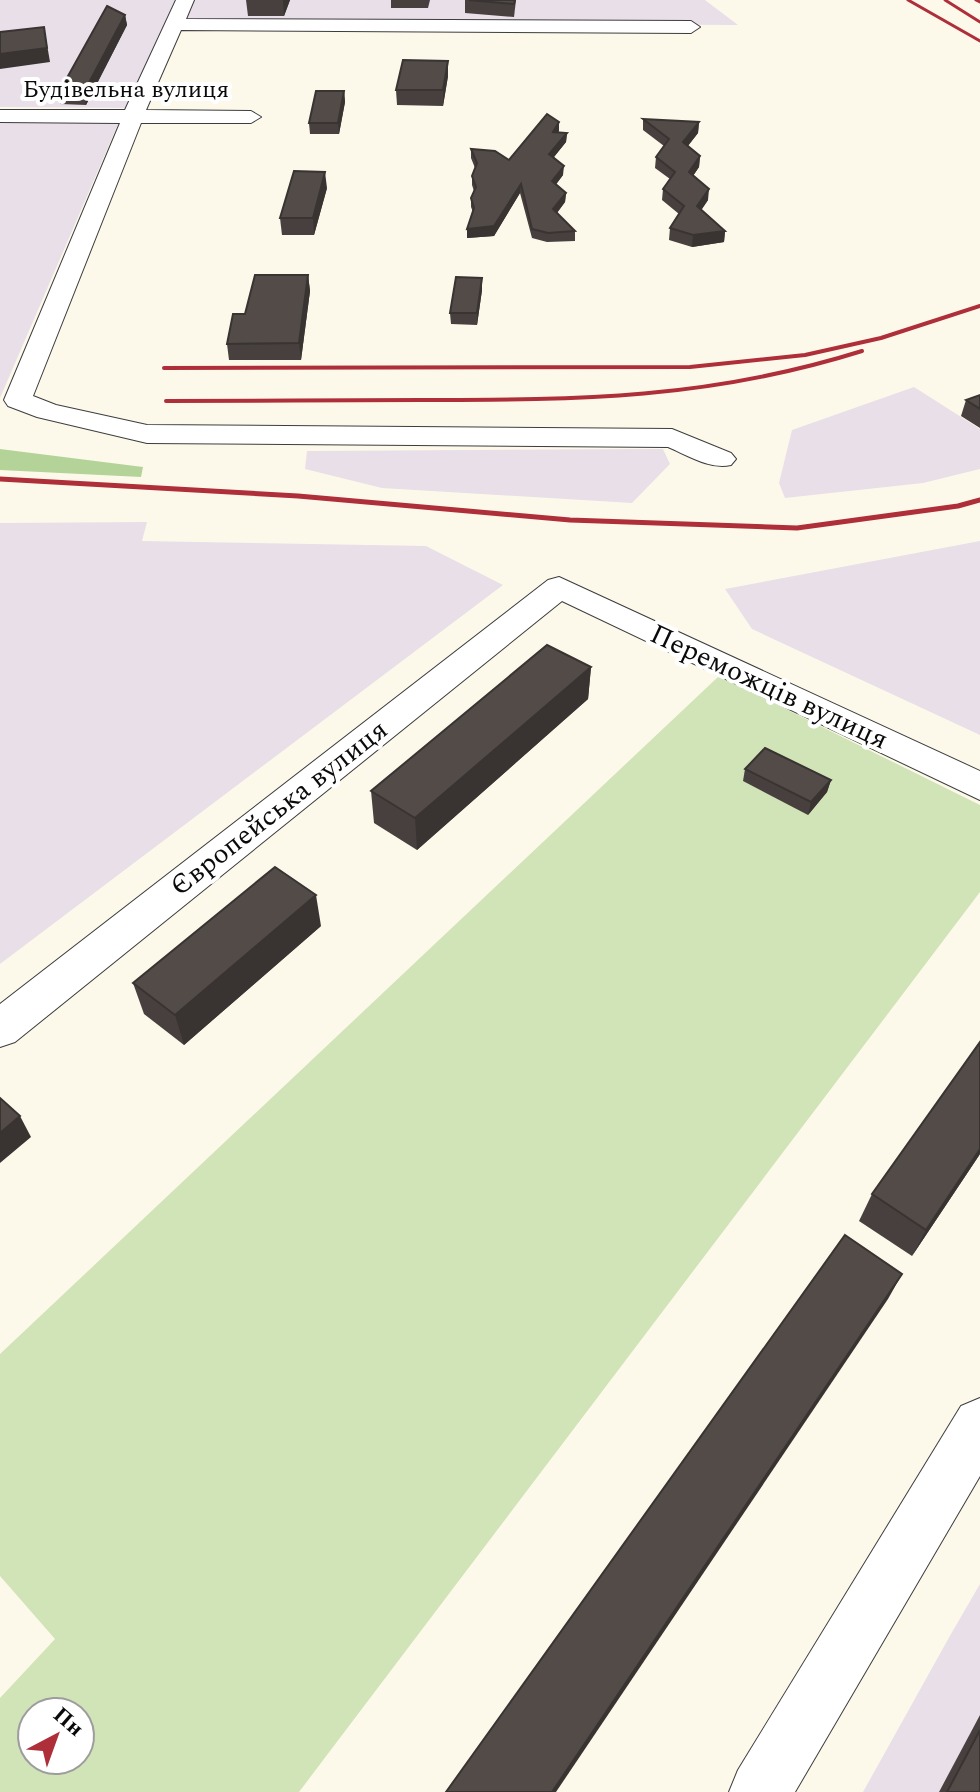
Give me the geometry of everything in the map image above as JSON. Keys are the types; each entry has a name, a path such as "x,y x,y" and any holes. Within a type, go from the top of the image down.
{"street":[{"path":"185,0 133,116 18,400 47,411 147,434 672,438 721,459"},
{"path":"174,24 691,27"},
{"name":"Будівельна вулиця","path":"0,116 251,117"},
{"name":"Переможців вулиця","path":"559,587 980,787"},
{"name":"Європейська вулиця","path":"0,1029 559,587"},
{"path":"760,1792 980,1425"}],"shaded area":[{"path":"0,0 705,0 738,25 173,22 133,108 0,107"},
{"path":"119,122 0,398 0,123"},
{"path":"914,387 980,429 980,469 923,483 785,498 779,483 792,430"},
{"path":"663,449 670,464 632,503 382,488 305,469 307,451"},
{"path":"147,522 142,541 426,546 503,585 0,964 0,523"},
{"path":"980,541 980,735 752,629 725,589"},
{"path":"980,1584 980,1792 863,1792 951,1634"}],"green space":[{"path":"0,449 143,467 141,477 0,470"},
{"path":"719,676 980,805 980,892 299,1792 0,1792 0,1698 55,1639 0,1576 0,1354"}],"building":[{"path":"469,0 515,0 514,4"},
{"path":"107,6 125,15 83,94 58,94"},
{"path":"44,27 47,48 0,54 0,32"},
{"path":"403,60 448,61 443,90 396,90"},
{"path":"316,91 344,91 338,123 309,123"},
{"path":"547,114 559,122 553,132 567,133 549,154 564,166 552,181 566,193 553,209 575,231 548,233 532,229 521,184 494,226 467,229 474,208 471,198 476,187 472,176 477,163 471,149 495,151 509,160"},
{"path":"643,119 699,122 683,142 700,156 689,172 709,189 697,206 725,231 693,235 670,228 684,206 663,189 675,172 656,157 669,139"},
{"path":"294,171 325,172 313,218 280,218"},
{"path":"255,275 308,275 299,343 227,344 233,314 245,314"},
{"path":"456,277 482,278 477,313 450,313"},
{"path":"980,395 980,409 966,400"},
{"path":"547,645 591,667 415,818 371,791"},
{"path":"765,748 831,780 811,802 745,769"},
{"path":"275,867 316,895 175,1015 133,983"},
{"path":"980,1042 980,1149 926,1230 872,1194"},
{"path":"0,1098 20,1116 0,1133"},
{"path":"845,1235 902,1274 552,1792 446,1792"},
{"path":"980,1730 980,1792 947,1792"}],"railway":[{"path":"908,0 980,41"},
{"path":"945,0 980,22"},
{"path":"976,0 980,2"},
{"path":"164,368 690,367 805,355 881,338 980,306"},
{"path":"166,401 536,399 644,394 751,379 862,351"},
{"path":"0,479 298,496 570,520 797,528 958,506 980,500"}]}
